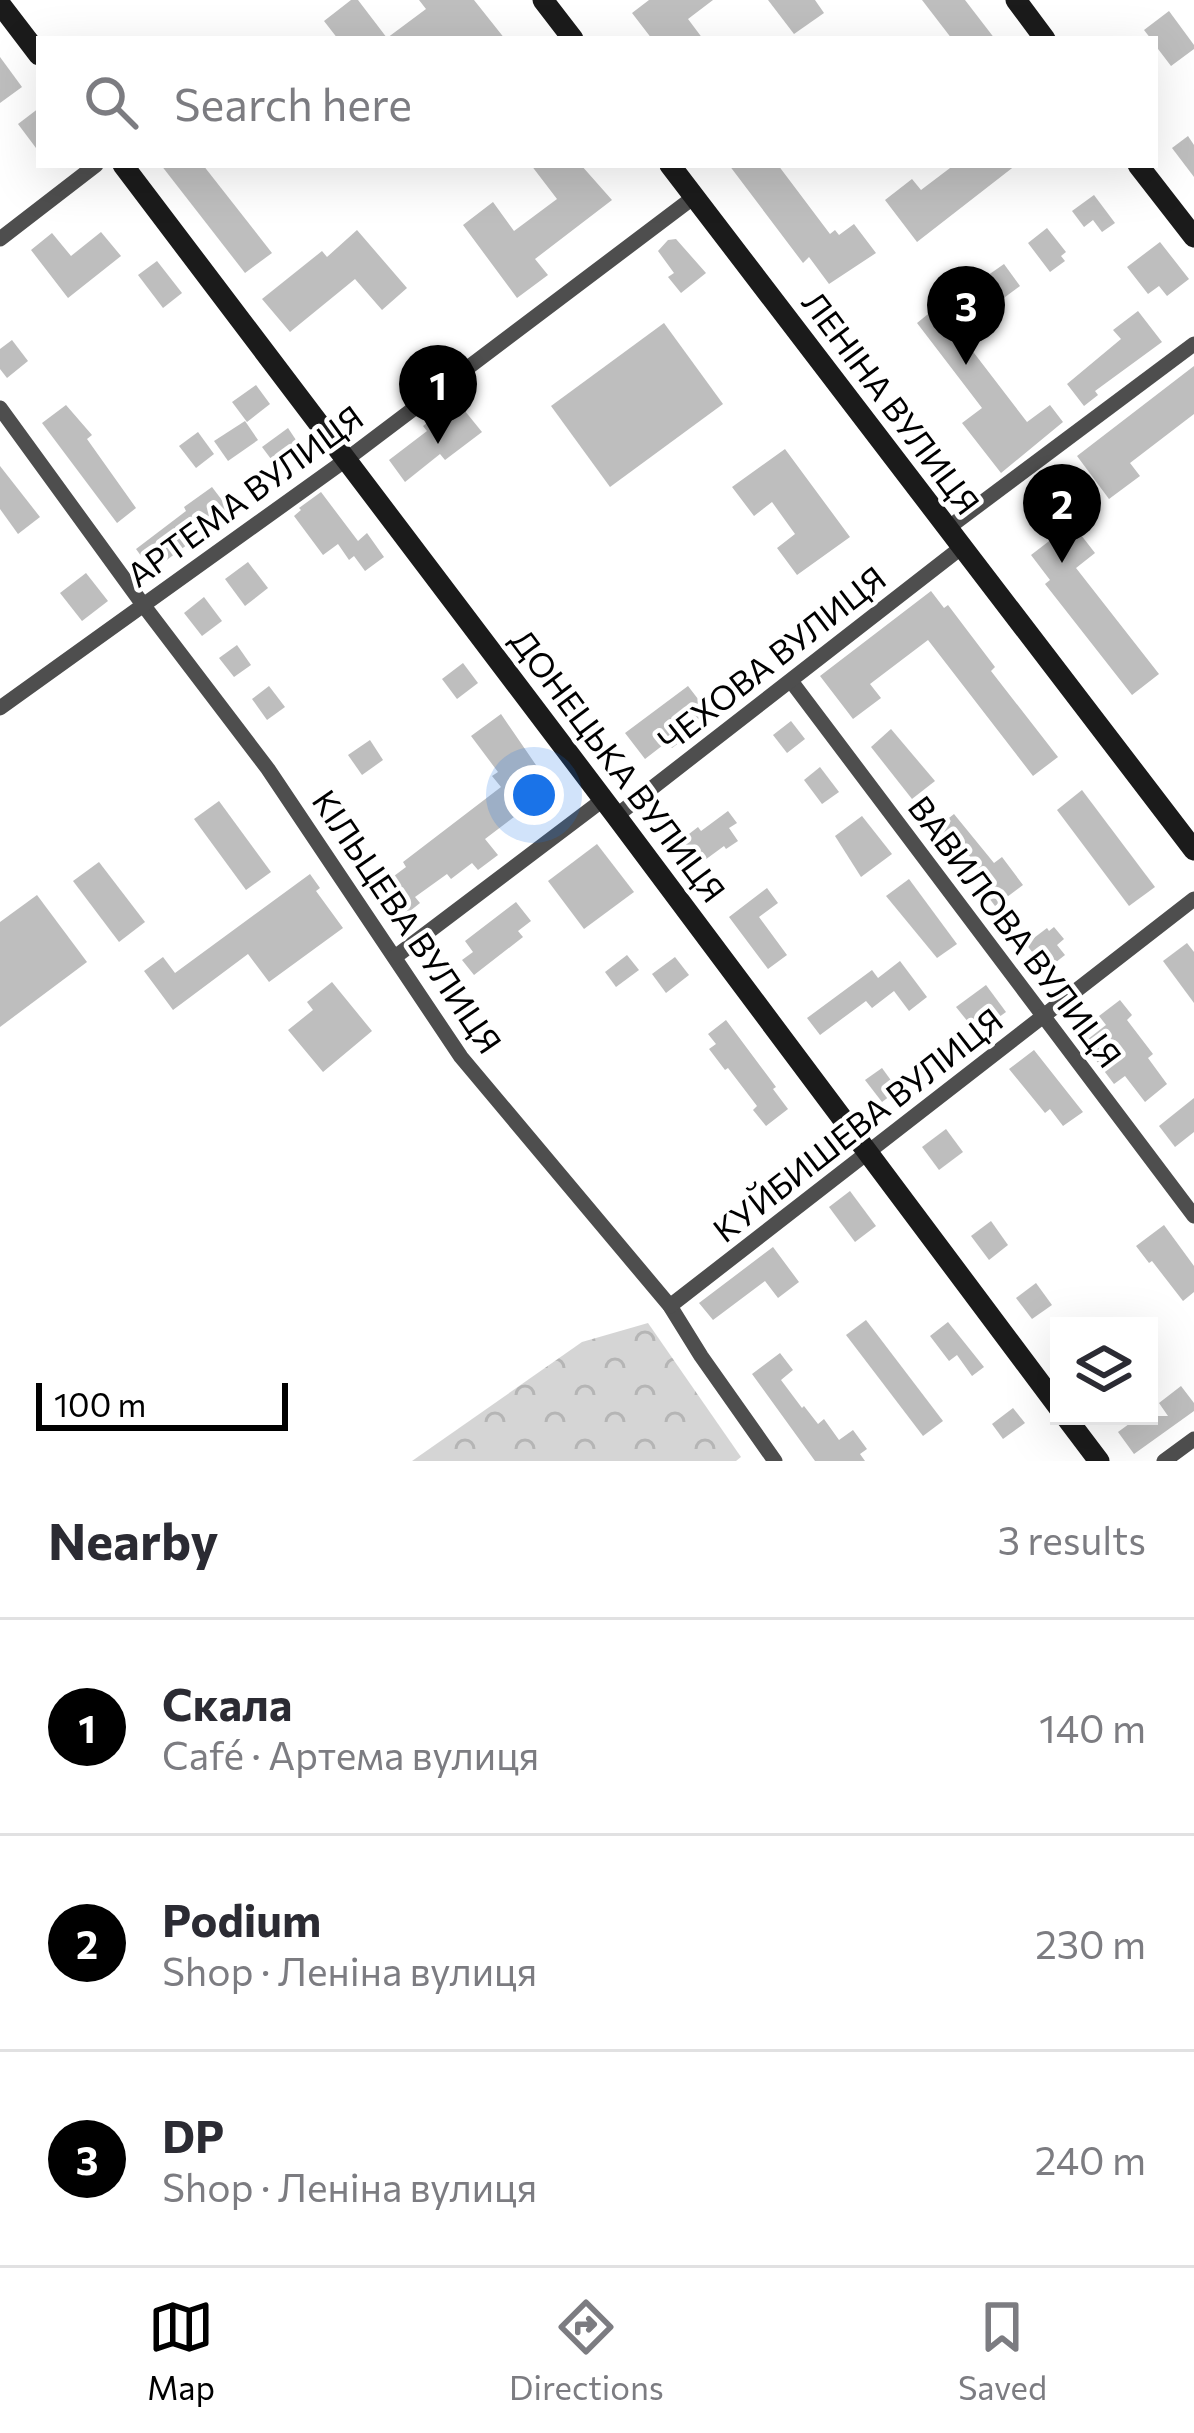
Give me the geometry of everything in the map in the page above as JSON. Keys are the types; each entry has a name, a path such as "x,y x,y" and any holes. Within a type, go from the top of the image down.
{"street":[{"path":"543,0 571,36"},
{"path":"1016,0 1043,36"},
{"path":"0,4 36,51"},
{"path":"0,239 92,168"},
{"name":"ДОНЕЦЬКА ВУЛИЦЯ","path":"125,168 1050,1396"},
{"name":"ЛЕНІНА ВУЛИЦЯ","path":"672,168 1194,850"},
{"path":"1140,168 1194,237"},
{"name":"АРТЕМА ВУЛИЦЯ","path":"0,708 347,458 694,197"},
{"name":"ЧЕХОВА ВУЛИЦЯ","path":"395,958 791,681 955,537 1194,344"},
{"name":"КІЛЬЦЕВА ВУЛИЦЯ","path":"0,408 268,769 461,1057 670,1306 775,1461"},
{"name":"ВАВИЛОВА ВУЛИЦЯ","path":"791,681 1194,1216"},
{"name":"КУЙБИШЕВА ВУЛИЦЯ","path":"670,1306 1194,899"},
{"path":"1072,1425 1099,1461"},
{"path":"1164,1461 1194,1439"}],"green space":[{"path":"648,1323 741,1457 736,1461 412,1461 582,1342"}],"building":[{"path":"351,0 358,0 385,36 336,36 324,21"},
{"path":"419,0 474,0 503,36 390,36 426,9"},
{"path":"649,0 713,0 688,19 701,36 650,36 632,13"},
{"path":"768,0 815,0 824,13 794,34"},
{"path":"922,0 965,0 993,36 950,36"},
{"path":"1169,11 1194,49 1171,66 1158,49 1158,36 1149,36 1144,30"},
{"path":"0,57 22,87 0,103"},
{"path":"36,110 36,148 18,124"},
{"path":"1188,136 1194,145 1194,177 1172,148"},
{"path":"163,168 205,168 272,253 245,273"},
{"path":"533,168 584,168 612,200 535,259 548,275 517,298 463,225 493,202 514,231 557,199"},
{"path":"731,168 780,168 830,234 835,230 839,235 854,224 876,253 829,284 809,257 803,263"},
{"path":"950,168 1012,168 917,242 885,200 912,179 921,190"},
{"path":"1094,195 1115,223 1102,232 1093,220 1084,227 1072,211"},
{"path":"1047,228 1066,252 1061,256 1065,261 1050,272 1028,243"},
{"path":"357,230 407,288 382,310 355,279 290,332 262,299 322,251 327,257"},
{"path":"101,232 121,256 68,298 31,250 52,233 71,256"},
{"path":"676,239 706,273 681,293 668,277 674,273 658,251 668,240"},
{"path":"1160,242 1189,279 1167,296 1159,286 1148,294 1127,267"},
{"path":"157,261 182,293 163,308 138,275"},
{"path":"1004,264 1020,286 1001,300 984,278"},
{"path":"938,306 1027,422 1050,405 1063,422 1001,473 962,423 982,408 917,323"},
{"path":"1138,311 1162,342 1095,391 1098,395 1084,406 1067,384 1121,339 1113,330"},
{"path":"664,323 723,404 610,487 551,406"},
{"path":"12,340 28,361 7,378 0,369 0,349"},
{"path":"1194,366 1194,414 1130,463 1140,476 1109,499 1077,456"},
{"path":"256,385 270,404 247,422 232,402"},
{"path":"456,400 482,432 445,460 440,454 405,482 389,460 427,431 423,426"},
{"path":"66,405 92,435 87,439 136,508 117,523 42,423"},
{"path":"245,421 258,440 228,461 214,441"},
{"path":"288,428 302,449 277,467 262,447"},
{"path":"198,432 214,454 196,468 179,446"},
{"path":"785,449 850,537 797,575 777,548 795,534 772,502 754,516 732,487"},
{"path":"0,466 40,517 18,534 0,509"},
{"path":"212,487 231,512 152,571 136,549"},
{"path":"321,492 358,541 367,533 384,557 365,571 338,544 323,555 294,516"},
{"path":"1074,526 1095,553 1076,568 1159,674 1132,695 1045,584 1050,580 1031,555"},
{"path":"248,562 268,588 245,606 225,579"},
{"path":"86,573 108,601 82,621 60,593"},
{"path":"931,591 944,608 948,605 995,667 991,671 1058,757 1033,776 928,640 870,684 881,698 853,719 820,676"},
{"path":"204,597 222,621 202,636 184,613"},
{"path":"237,645 251,665 234,677 219,658"},
{"path":"463,663 478,683 457,699 442,679"},
{"path":"269,686 285,707 267,720 252,699"},
{"path":"688,686 708,712 672,748 667,742 645,759 625,733"},
{"path":"501,714 562,803 533,825 522,811 485,839 498,855 478,870 472,863 451,879 447,874 415,897 420,903 405,915 382,885 406,867 403,862 501,787 492,776 498,772 471,736"},
{"path":"791,721 805,739 787,753 773,735"},
{"path":"891,729 935,781 912,799 871,747"},
{"path":"370,740 383,760 362,775 348,755"},
{"path":"820,767 839,792 822,804 804,780"},
{"path":"1082,790 1155,887 1129,906 1057,810"},
{"path":"219,801 271,872 246,890 194,819"},
{"path":"728,811 737,823 729,828 738,841 694,868 676,844"},
{"path":"954,814 994,863 1002,857 1023,885 995,906 980,886 988,880 968,854 960,860 935,829"},
{"path":"862,816 892,854 861,877 835,836"},
{"path":"597,844 634,892 584,929 548,881"},
{"path":"99,862 145,922 119,942 73,881"},
{"path":"310,874 320,888 316,891 343,928 269,982 248,954 173,1010 144,971 163,957 175,973"},
{"path":"909,879 957,944 937,958 886,896"},
{"path":"767,888 778,903 759,917 787,955 768,969 729,917"},
{"path":"37,895 87,962 0,1027 0,922"},
{"path":"516,902 531,921 518,931 523,937 474,975 462,960 473,952 465,941"},
{"path":"1054,927 1064,939 1057,945 1065,955 1046,970 1026,944"},
{"path":"1187,943 1194,952 1194,1003 1163,961"},
{"path":"627,955 639,970 616,987 605,972"},
{"path":"675,957 689,975 666,993 652,974"},
{"path":"900,961 927,997 909,1011 894,991 872,1008 866,1001 820,1035 807,1018 872,970 878,978"},
{"path":"332,982 372,1031 323,1072 288,1030 313,1010 307,1002"},
{"path":"986,985 1006,1012 977,1033 956,1007"},
{"path":"1120,1000 1132,1015 1127,1020 1153,1054 1148,1058 1167,1084 1145,1102 1125,1076 1114,1084 1083,1043 1106,1025 1099,1016"},
{"path":"726,1020 788,1109 766,1126 753,1110 757,1106 709,1049 716,1044 708,1034"},
{"path":"1034,1050 1083,1112 1063,1126 1050,1109 1045,1113 1009,1069"},
{"path":"882,1068 898,1090 882,1102 865,1080"},
{"path":"1194,1098 1194,1132 1175,1147 1159,1126"},
{"path":"946,1129 963,1152 939,1170 922,1147"},
{"path":"850,1191 876,1226 855,1242 829,1207"},
{"path":"991,1221 1008,1245 989,1260 971,1236"},
{"path":"1164,1225 1194,1266 1194,1292 1183,1301 1136,1246"},
{"path":"773,1247 799,1282 778,1298 765,1281 713,1320 699,1303"},
{"path":"1036,1283 1052,1305 1032,1319 1016,1298"},
{"path":"866,1320 943,1421 923,1436 846,1335"},
{"path":"948,1322 984,1367 972,1376 957,1355 949,1361 930,1336"},
{"path":"780,1353 793,1370 781,1380 802,1408 818,1424 824,1419 839,1440 853,1430 867,1449 860,1454 865,1461 815,1461 752,1374"},
{"path":"1181,1386 1194,1403 1194,1411 1134,1454 1118,1432 1128,1425 1158,1425 1158,1416 1168,1416 1159,1403"},
{"path":"1013,1408 1025,1423 1003,1439 992,1424"}],"place":[{"name":"DP","path":"966,365"},
{"name":"Скала","path":"438,444"},
{"name":"Podium","path":"1062,563"}]}
